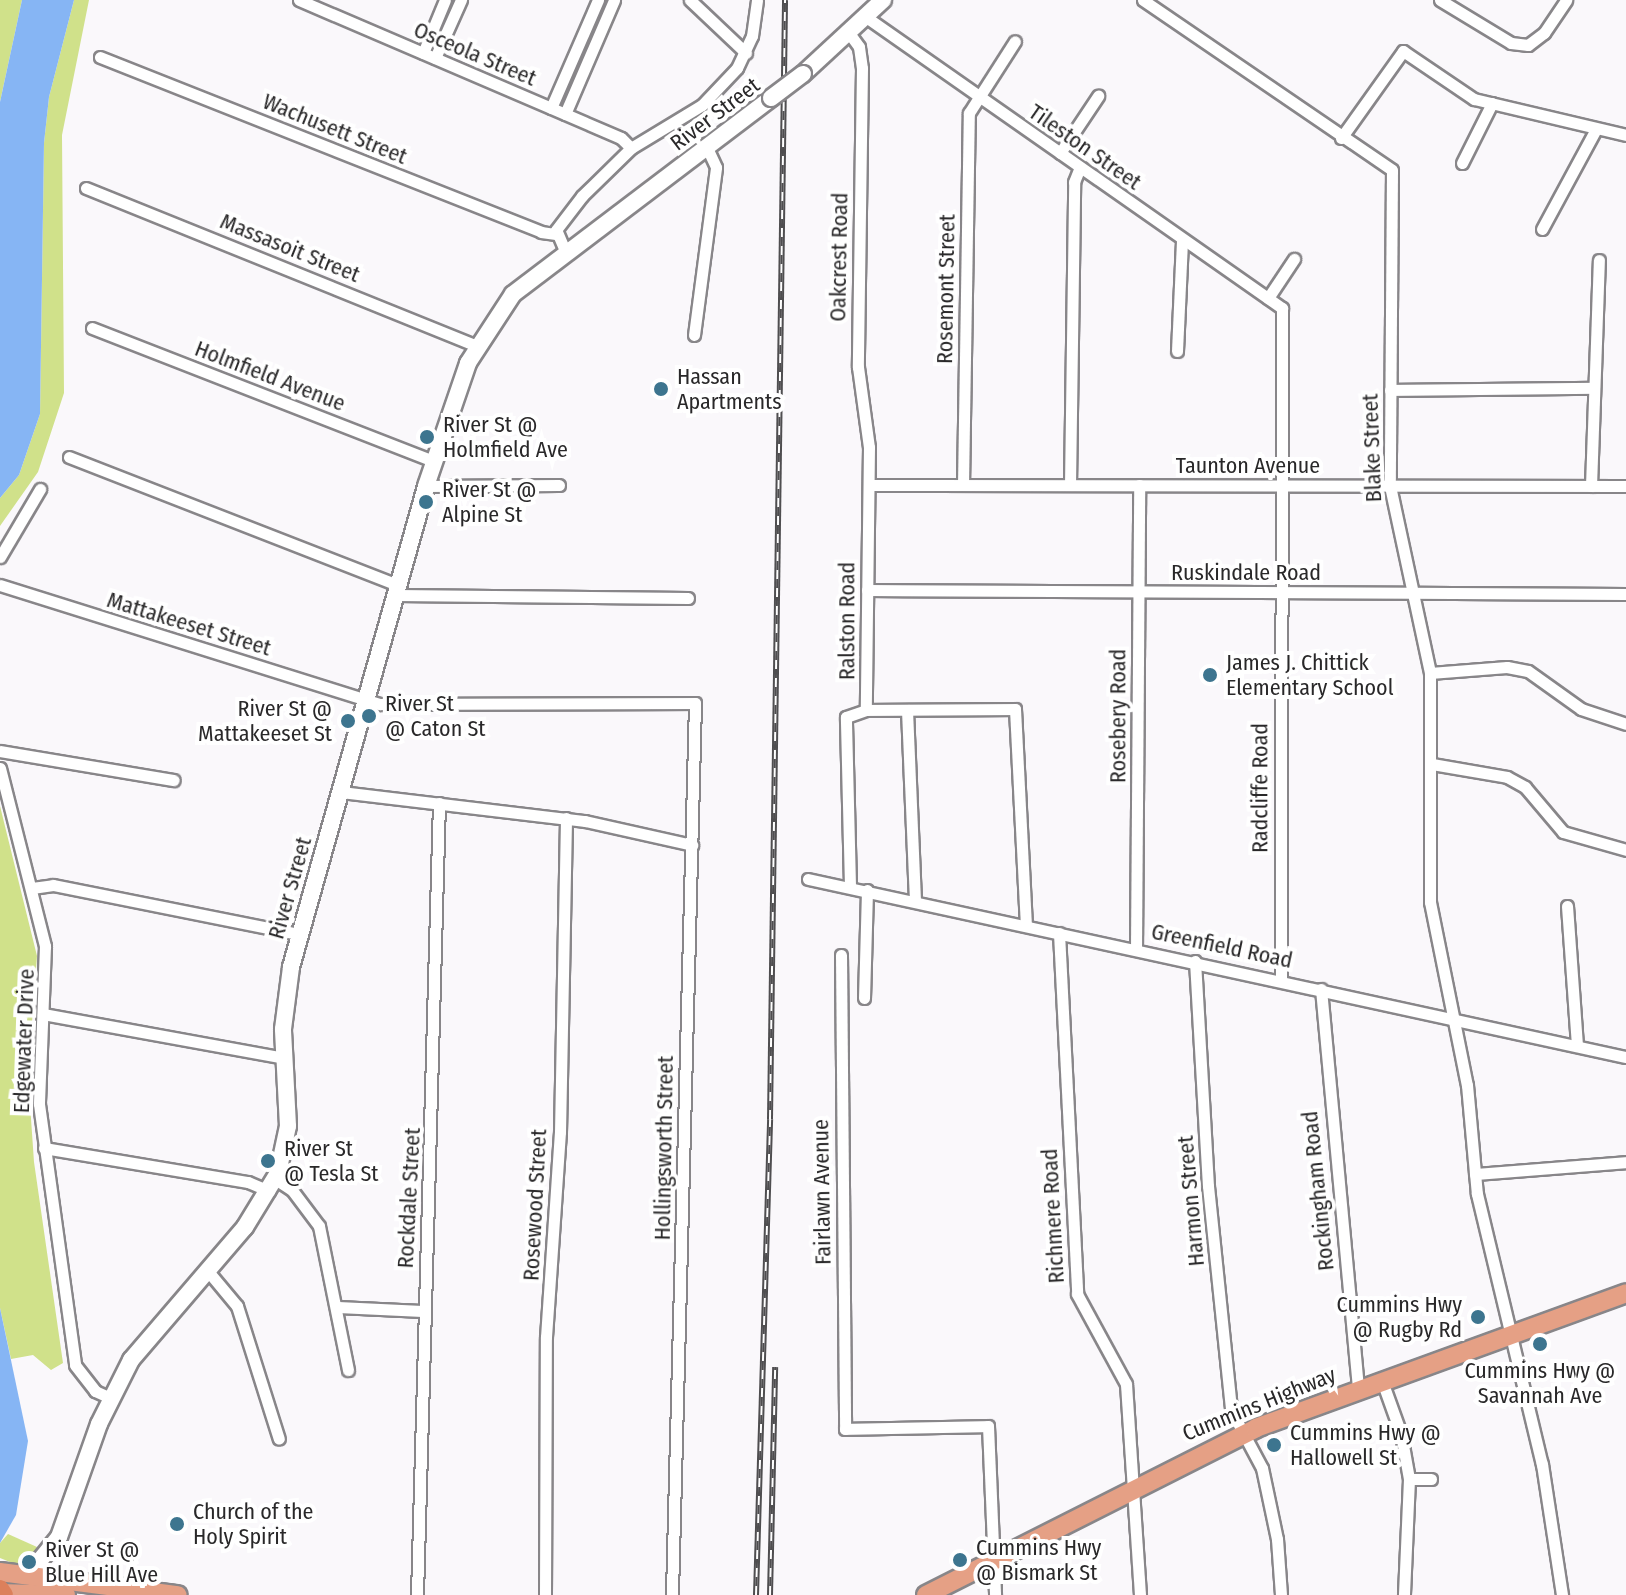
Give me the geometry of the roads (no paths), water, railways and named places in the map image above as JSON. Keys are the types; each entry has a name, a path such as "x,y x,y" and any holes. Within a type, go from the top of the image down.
{"main road":[{"name":"River Street","path":"45,1588 63,1528 111,1398 138,1349 207,1270 272,1185 288,1126 284,1058 286,999 299,934 433,461 477,346 513,294 803,74 883,0"},
{"name":"Cummins Highway","path":"926,1595 1135,1485 1244,1434 1626,1293"},
{"name":"River Street","path":"28,1575 48,1556 63,1528"},
{"path":"0,1572 28,1575 45,1588 66,1595"},
{"path":"2,1593 45,1588 178,1595"}],"street":[{"path":"423,53 445,0"},
{"path":"435,58 461,0"},
{"path":"551,108 598,0"},
{"path":"565,114 614,0"},
{"path":"690,0 746,53"},
{"path":"746,53 757,0"},
{"name":"Blake Street","path":"1143,0 1392,170 1390,486 1430,673 1430,902 1467,1085 1475,1174 1509,1335 1550,1503 1562,1595"},
{"path":"1440,0 1511,43 1528,45 1544,33 1566,0"},
{"name":"Osceola Street","path":"305,1 621,138 631,148"},
{"name":"Tileston Street","path":"866,17 1282,308"},
{"name":"Oakcrest Road","path":"849,33 859,47 862,68 858,367 869,485"},
{"path":"977,96 1015,41"},
{"path":"1341,138 1403,51 1474,99 1626,135"},
{"name":"River Street","path":"556,234 582,196 631,148 702,105 746,53"},
{"name":"Wachusett Street","path":"100,57 541,232 556,234"},
{"name":"Rosemont Street","path":"963,485 969,120 977,96"},
{"path":"1060,153 1098,96"},
{"path":"1462,163 1492,103"},
{"path":"1542,229 1596,129"},
{"path":"694,335 716,167 707,148"},
{"path":"1070,485 1074,182 1080,167"},
{"name":"Massasoit Street","path":"86,188 477,346"},
{"path":"556,234 566,253"},
{"path":"1177,351 1182,240"},
{"path":"1268,298 1294,259"},
{"path":"1591,486 1592,388 1599,260"},
{"name":"Radcliffe Road","path":"1281,979 1282,308"},
{"name":"Holmfield Avenue","path":"92,328 433,461"},
{"path":"1390,390 1592,388"},
{"path":"69,457 397,590 688,598"},
{"path":"426,486 559,485"},
{"name":"Taunton Avenue","path":"869,485 1626,486"},
{"name":"Ralston Road","path":"850,886 843,722 851,712 866,710 869,485"},
{"name":"Rosebery Road","path":"1136,948 1139,485"},
{"path":"0,557 40,489"},
{"name":"Mattakeeset Street","path":"0,585 366,701 695,703"},
{"name":"Ruskindale Road","path":"867,590 1626,594"},
{"path":"1430,673 1507,667 1528,671 1581,709 1626,724"},
{"name":"Hollingsworth Street","path":"672,1595 695,703"},
{"path":"866,710 1015,709 1026,924"},
{"path":"907,710 915,901"},
{"path":"0,751 174,780"},
{"path":"1432,764 1507,777 1525,787 1563,832 1626,850"},
{"name":"Edgewater Drive","path":"0,768 32,888 46,960 39,1077 44,1148 75,1365 95,1391 111,1398"},
{"path":"341,792 566,818 692,845"},
{"name":"Rockdale Street","path":"417,1595 422,1311 434,1112 439,803"},
{"name":"Rosewood Street","path":"545,1595 546,1337 560,1132 566,818"},
{"name":"Greenfield Road","path":"808,879 1281,979 1626,1057"},
{"path":"32,888 53,885 299,934"},
{"path":"864,998 867,890"},
{"path":"1567,906 1577,1045"},
{"name":"Richmere Road","path":"1059,933 1077,1294 1126,1384 1140,1595"},
{"name":"Fairlawn Avenue","path":"841,955 845,1429 988,1426 994,1559"},
{"name":"Harmon Street","path":"1195,961 1208,1186 1229,1395 1233,1416 1244,1434 1267,1490 1281,1595"},
{"name":"Rockingham Road","path":"1321,989 1358,1390"},
{"path":"43,1014 284,1058"},
{"path":"44,1148 292,1190 319,1226 338,1307 348,1370"},
{"path":"1475,1174 1626,1162"},
{"path":"207,1270 237,1306 279,1439"},
{"path":"338,1307 422,1311"},
{"path":"1382,1381 1401,1434 1409,1479 1404,1595"},
{"path":"1409,1479 1431,1479"},
{"path":"994,1559 995,1595"}],"water":[{"path":"22,0 74,0 49,97 44,143 40,414 19,475 0,498 0,102"},
{"path":"0,1308 28,1441 16,1515 0,1543"}],"railway":[{"path":"756,1595 770,1119 785,0"},
{"path":"770,1595 775,1367"}],"place":[{"name":"Hassan Apartments","path":"661,389"},
{"name":"River St @ Holmfield Ave","path":"427,437"},
{"name":"River St @ Alpine St","path":"426,502"},
{"name":"James J. Chittick Elementary School","path":"1210,675"},
{"name":"River St @ Caton St","path":"369,716"},
{"name":"River St @ Mattakeeset St","path":"348,721"},
{"name":"River St @ Tesla St","path":"268,1161"},
{"name":"Cummins Hwy @ Rugby Rd","path":"1478,1317"},
{"name":"Cummins Hwy @ Savannah Ave","path":"1540,1344"},
{"name":"Cummins Hwy @ Hallowell St","path":"1274,1445"},
{"name":"Church of the Holy Spirit","path":"177,1524"},
{"name":"Cummins Hwy @ Bismark St","path":"960,1560"},
{"name":"River St @ Blue Hill Ave","path":"29,1562"}]}
